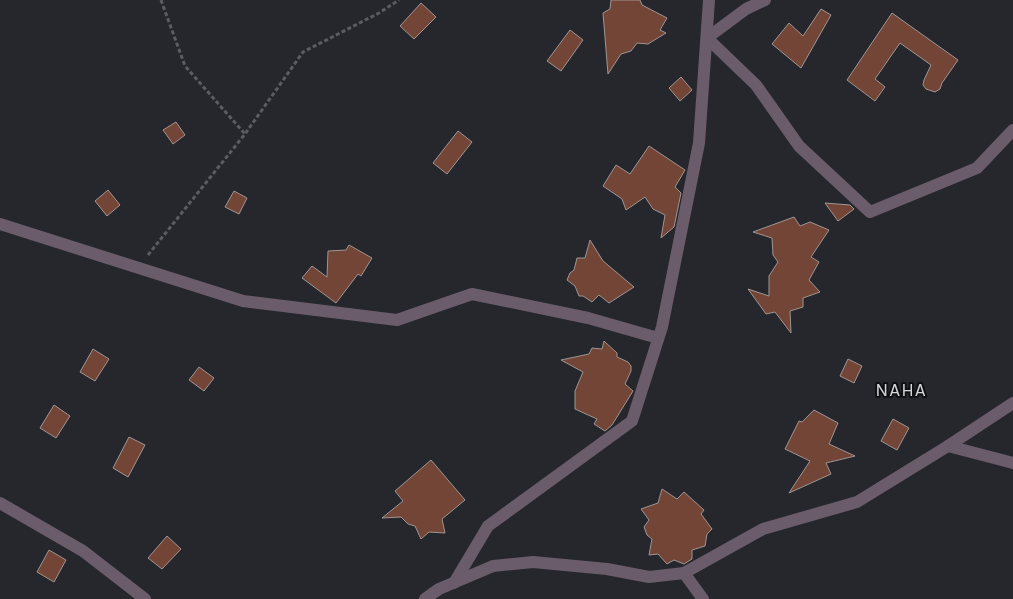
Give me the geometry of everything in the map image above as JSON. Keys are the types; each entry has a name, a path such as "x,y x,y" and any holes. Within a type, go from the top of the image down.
{"street":[{"path":"454,583 488,526 632,421 658,338 699,143 709,0"},
{"path":"707,38 746,9 765,0"},
{"path":"707,38 756,85 799,146 870,212 977,168 1013,130"},
{"path":"0,224 243,301 397,320 472,294 588,318 658,338"},
{"path":"425,599 439,589 493,566 533,562 607,570 649,577 684,573 763,529 857,502 1013,403"},
{"path":"948,446 1013,463"},
{"path":"0,503 83,551 145,599"},
{"path":"684,573 703,599"}],"path":[{"path":"161,0 185,66 245,134"},
{"path":"138,268 245,134 304,52 379,13 399,0"}],"building":[{"path":"611,0 640,0 642,5 667,18 660,30 666,33 648,44 637,43 631,51 621,54 608,74 603,13 610,9"},
{"path":"421,3 436,17 414,39 400,26"},
{"path":"821,9 831,15 801,68 772,44 789,23 803,36"},
{"path":"892,13 958,60 940,89 935,92 926,89 923,85 931,65 900,43 875,79 885,87 875,101 847,80"},
{"path":"570,30 583,40 561,71 547,61"},
{"path":"681,77 692,90 680,101 669,88"},
{"path":"176,122 185,135 173,144 163,130"},
{"path":"458,131 472,142 447,174 433,163"},
{"path":"649,146 685,170 675,187 681,193 674,227 661,238 665,215 653,209 645,197 626,210 622,199 603,186 616,165 630,174"},
{"path":"108,190 120,205 107,216 95,201"},
{"path":"234,191 247,198 239,214 225,207"},
{"path":"825,203 850,205 854,209 838,221"},
{"path":"794,217 800,226 810,222 829,230 811,257 819,262 809,280 820,292 803,298 803,307 790,311 791,333 775,312 766,314 748,289 769,296 769,276 778,262 773,255 772,238 753,232"},
{"path":"590,240 603,261 634,287 609,303 599,295 592,302 583,296 579,296 575,286 567,280 570,273 574,270 577,258 585,258"},
{"path":"349,245 372,258 361,276 358,274 336,303 302,278 312,266 327,277 328,251 346,250"},
{"path":"604,341 617,353 617,357 628,362 631,366 631,371 625,384 633,391 612,425 605,431 594,424 597,419 575,409 575,391 583,372 561,360 589,354 592,348 602,349"},
{"path":"93,349 109,359 95,381 80,372"},
{"path":"848,359 862,366 854,383 840,376"},
{"path":"199,367 214,378 204,391 189,380"},
{"path":"54,405 70,416 56,438 40,428"},
{"path":"814,410 838,423 829,444 855,456 826,463 831,474 789,493 810,461 785,449 799,421 802,422"},
{"path":"893,419 909,428 897,450 881,441"},
{"path":"129,437 145,445 128,477 113,468"},
{"path":"431,460 465,500 442,519 445,533 429,532 421,539 415,526 408,524 401,517 382,518 403,501 395,491"},
{"path":"662,489 677,499 684,492 704,510 701,514 712,529 707,534 705,546 692,550 692,559 684,564 674,560 667,564 658,554 649,555 652,539 647,535 644,527 649,520 641,509 658,503"},
{"path":"167,536 181,549 162,569 148,558"},
{"path":"49,550 66,560 54,582 37,572"}],"district":[{"name":"NAHA","path":"901,389"}]}
